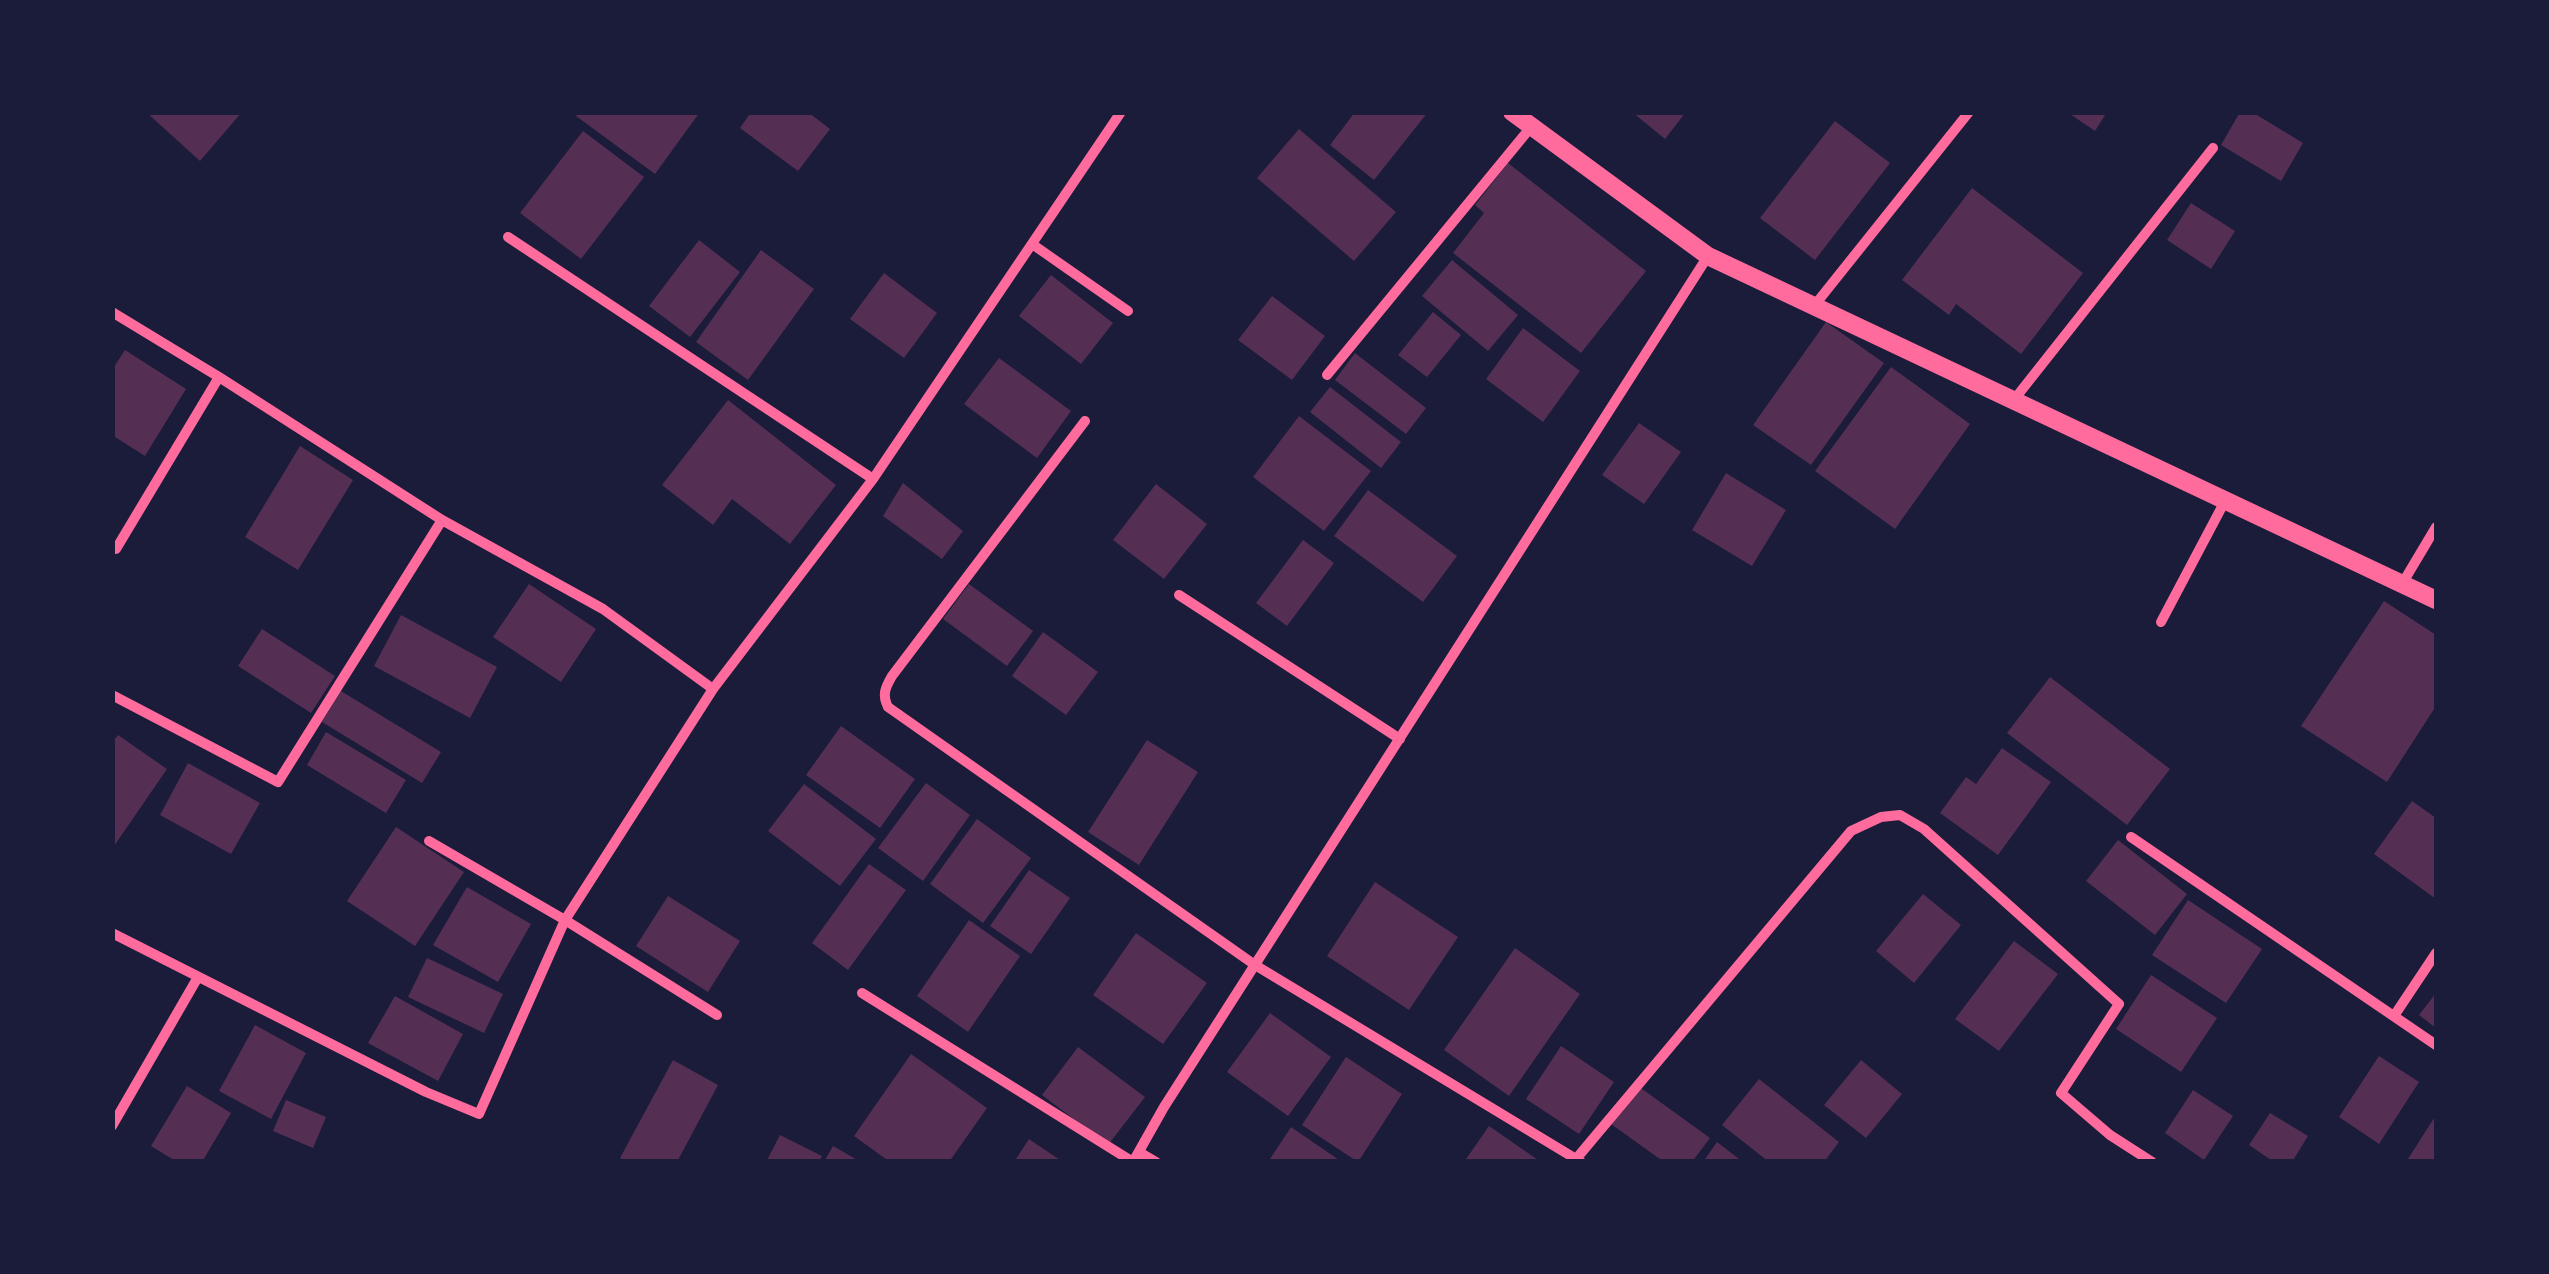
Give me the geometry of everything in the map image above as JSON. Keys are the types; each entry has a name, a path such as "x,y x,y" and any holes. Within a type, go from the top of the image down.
{"street":[{"path":"115,939 426,1092 479,1114 565,920 713,689 874,480 1121,112"},
{"path":"1512,112 1708,256 2436,600"},
{"path":"1814,306 1969,112"},
{"path":"1327,375 1531,126"},
{"path":"2013,400 2213,148"},
{"path":"508,236 874,480"},
{"path":"1032,244 1128,311"},
{"path":"1135,1158 1708,256"},
{"path":"112,312 442,520 604,609 713,689"},
{"path":"116,549 219,376"},
{"path":"1085,421 892,676 885,686 884,698 888,707 1255,964 1579,1160 1850,831 1881,817 1900,815 1924,829 2119,1004 2061,1093 2110,1135 2152,1162"},
{"path":"2161,622 2225,501"},
{"path":"112,696 278,782 442,520"},
{"path":"2402,584 2436,527"},
{"path":"1179,595 1400,739"},
{"path":"2131,837 2436,1045"},
{"path":"429,841 718,1015"},
{"path":"2394,1016 2436,952"},
{"path":"112,1126 198,977"},
{"path":"862,993 1135,1158 1156,1162"}],"building":[{"path":"146,112 242,112 200,161"},
{"path":"578,112 700,112 655,174 576,116"},
{"path":"751,112 808,112 830,129 798,171 740,128"},
{"path":"1355,112 1428,112 1374,180 1330,145"},
{"path":"1632,112 1686,112 1665,139"},
{"path":"2067,112 2107,112 2095,131"},
{"path":"2240,112 2252,112 2303,143 2281,181 2221,145"},
{"path":"1835,121 1890,163 1815,260 1760,218"},
{"path":"1299,129 1396,212 1354,261 1257,178"},
{"path":"583,131 644,177 581,259 520,213"},
{"path":"1508,163 1646,271 1581,353 1453,253 1484,213 1475,205"},
{"path":"1972,188 2083,273 2021,354 1956,304 1949,315 1902,280"},
{"path":"2191,203 2235,231 2211,269 2167,240"},
{"path":"699,240 740,272 690,337 649,306"},
{"path":"761,250 814,289 748,380 696,342"},
{"path":"1452,260 1518,315 1488,351 1422,296"},
{"path":"884,273 937,313 904,358 850,319"},
{"path":"1051,275 1113,323 1081,364 1019,316"},
{"path":"1272,296 1325,336 1292,380 1238,340"},
{"path":"1433,312 1461,335 1427,377 1398,355"},
{"path":"1826,322 1884,363 1811,465 1753,425"},
{"path":"1523,328 1580,371 1543,422 1486,379"},
{"path":"125,350 186,389 145,456 112,435 112,370"},
{"path":"1355,353 1426,408 1406,434 1335,380"},
{"path":"999,358 1071,411 1037,458 964,404"},
{"path":"1891,367 1970,424 1895,529 1815,471"},
{"path":"1330,387 1401,442 1381,468 1310,412"},
{"path":"728,400 836,485 790,544 732,499 713,525 662,485"},
{"path":"1299,416 1371,471 1324,531 1253,477"},
{"path":"1639,423 1681,452 1644,504 1602,475"},
{"path":"300,446 353,480 298,570 245,537"},
{"path":"1726,473 1786,510 1752,566 1692,530"},
{"path":"903,483 963,531 942,559 883,516"},
{"path":"1156,484 1207,524 1164,579 1113,540"},
{"path":"1368,490 1457,556 1423,602 1334,536"},
{"path":"1303,540 1334,563 1287,626 1256,603"},
{"path":"529,584 596,629 561,682 493,637"},
{"path":"969,584 1033,631 1007,666 943,619"},
{"path":"2384,601 2436,635 2436,706 2387,782 2301,726"},
{"path":"401,615 497,667 470,718 374,666"},
{"path":"262,629 335,676 311,713 238,666"},
{"path":"1043,632 1098,672 1066,715 1012,676"},
{"path":"2050,677 2170,769 2127,825 2007,733"},
{"path":"341,691 441,752 422,783 322,722"},
{"path":"841,726 915,779 880,828 806,775"},
{"path":"326,732 406,780 386,813 307,765"},
{"path":"118,735 167,769 112,849 112,743"},
{"path":"1147,740 1198,772 1139,865 1088,832"},
{"path":"2002,748 2051,782 1998,855 1940,813 1966,777 1976,784"},
{"path":"188,763 260,803 231,854 160,815"},
{"path":"926,783 970,815 923,881 878,848"},
{"path":"804,784 876,839 840,886 768,831"},
{"path":"2412,801 2436,818 2436,899 2374,854"},
{"path":"977,819 1031,858 983,923 930,884"},
{"path":"396,827 464,872 415,946 347,901"},
{"path":"2118,840 2187,894 2155,935 2086,881"},
{"path":"869,864 906,890 848,970 812,943"},
{"path":"1029,870 1070,898 1031,954 990,926"},
{"path":"1375,882 1458,937 1409,1010 1327,956"},
{"path":"467,887 531,924 498,982 433,945"},
{"path":"1923,894 1961,925 1914,983 1876,951"},
{"path":"668,896 740,941 708,992 636,946"},
{"path":"2188,900 2262,949 2226,1003 2152,955"},
{"path":"969,920 1020,956 968,1032 917,996"},
{"path":"1136,933 1207,983 1163,1044 1093,995"},
{"path":"2014,941 2058,974 1999,1051 1955,1019"},
{"path":"1515,948 1580,994 1509,1096 1444,1050"},
{"path":"427,958 503,994 484,1033 408,997"},
{"path":"2151,975 2217,1018 2181,1072 2116,1029"},
{"path":"2436,993 2436,1028 2419,1015"},
{"path":"395,996 463,1034 438,1081 368,1043"},
{"path":"1270,1013 1331,1057 1288,1116 1227,1072"},
{"path":"255,1025 306,1053 271,1119 219,1091"},
{"path":"1561,1046 1614,1082 1579,1134 1526,1099"},
{"path":"1078,1047 1145,1097 1108,1145 1042,1095"},
{"path":"911,1054 987,1108 949,1162 890,1162 854,1136"},
{"path":"2379,1056 2419,1082 2379,1144 2339,1117"},
{"path":"1346,1057 1402,1094 1358,1162 1302,1125"},
{"path":"673,1060 718,1085 677,1162 625,1162 620,1158"},
{"path":"1861,1060 1902,1094 1866,1138 1824,1105"},
{"path":"1759,1079 1839,1142 1824,1162 1769,1162 1722,1125"},
{"path":"187,1086 231,1113 202,1162 177,1162 151,1146"},
{"path":"1638,1086 1710,1138 1692,1162 1664,1162 1611,1124"},
{"path":"2193,1090 2233,1116 2204,1160 2165,1133"},
{"path":"286,1100 326,1117 313,1148 273,1131"},
{"path":"2270,1113 2308,1136 2292,1162 2274,1162 2249,1145"},
{"path":"2436,1115 2436,1162 2406,1162"},
{"path":"1489,1126 1541,1162 1464,1162"},
{"path":"1291,1127 1342,1162 1268,1162"},
{"path":"780,1135 822,1156 819,1162 766,1162"},
{"path":"1029,1139 1063,1162 1014,1162"},
{"path":"1717,1142 1743,1162 1703,1162"},
{"path":"833,1146 861,1162 824,1162"}]}
